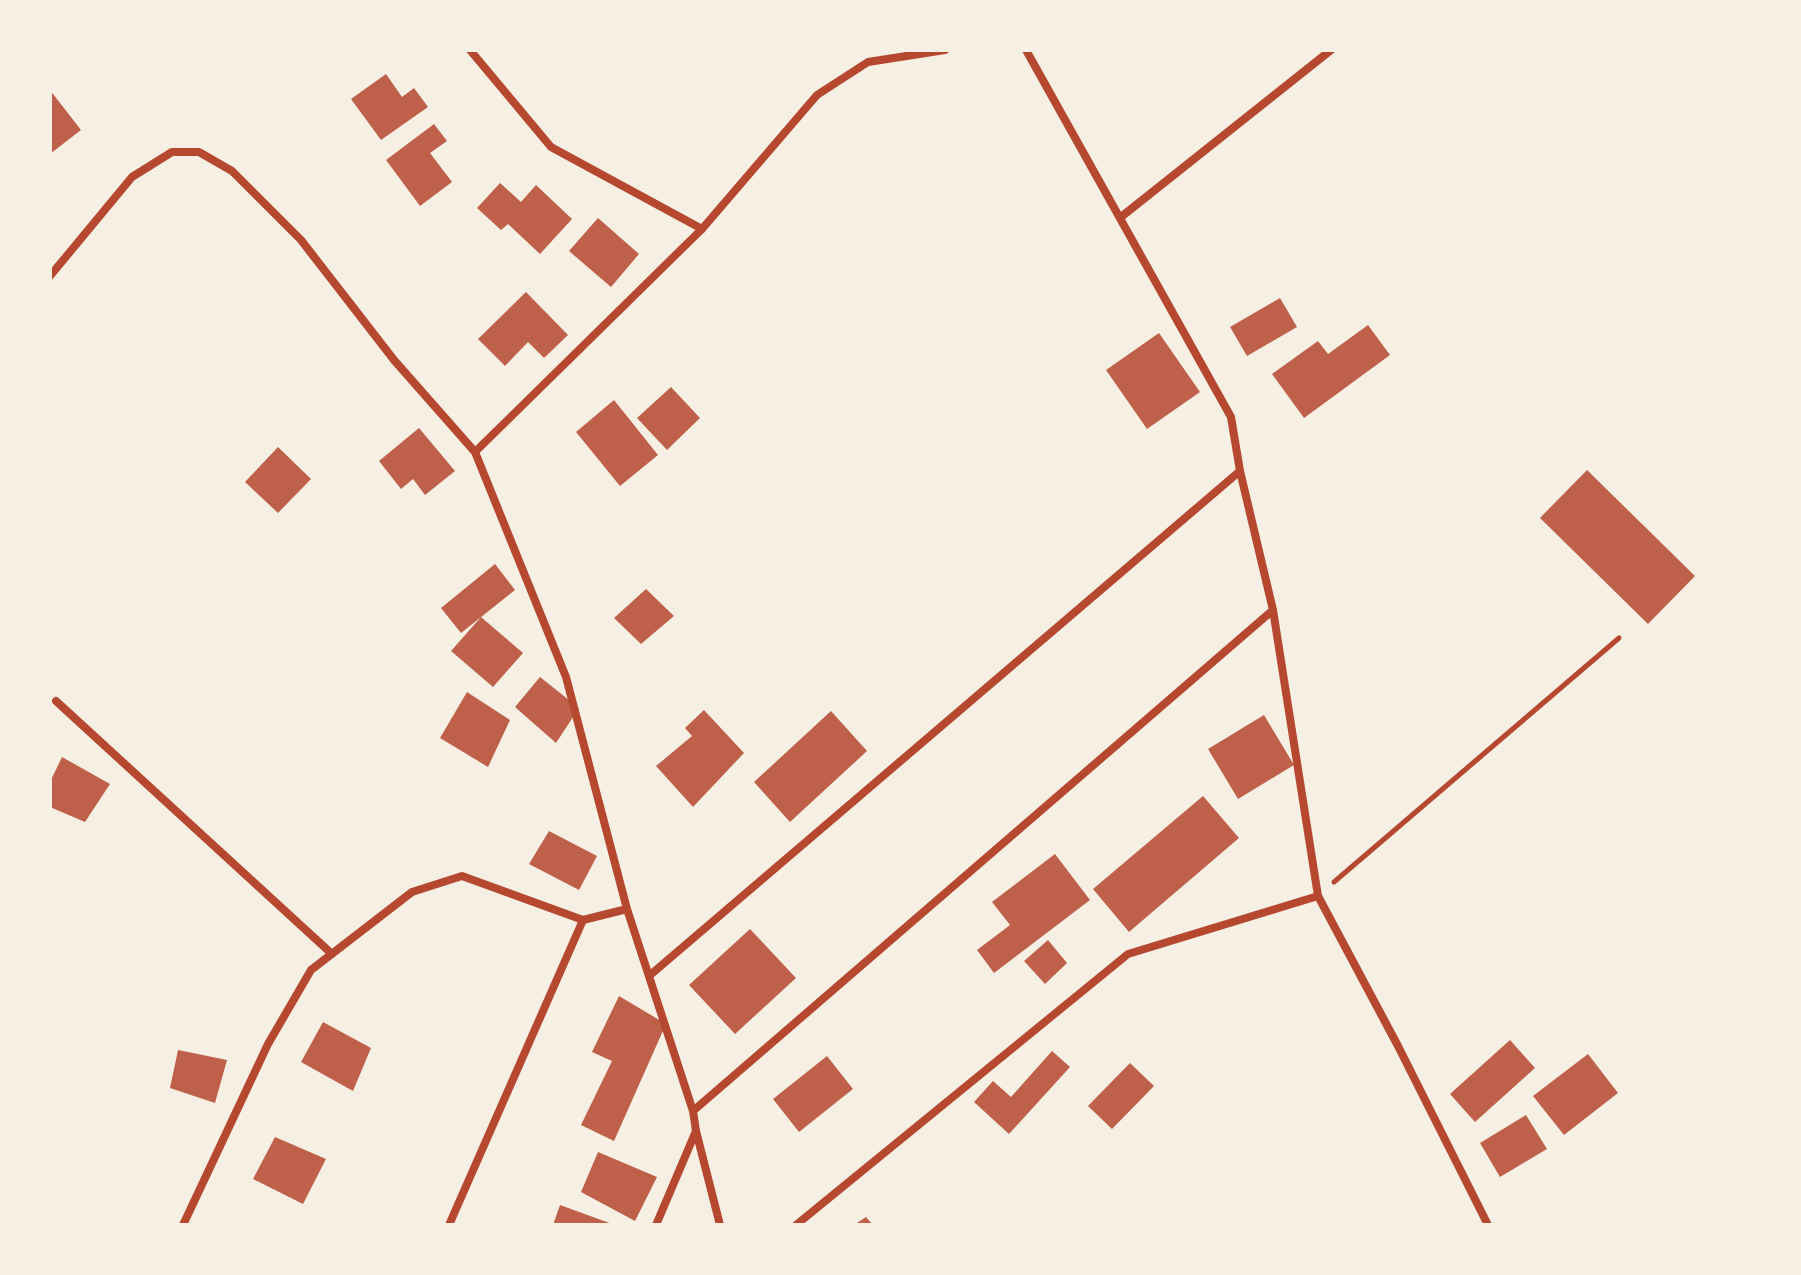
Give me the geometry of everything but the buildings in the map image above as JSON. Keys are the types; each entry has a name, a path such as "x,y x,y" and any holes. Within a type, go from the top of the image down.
{"street":[{"path":"470,50 551,147 702,229"},
{"path":"475,452 702,229 817,95 868,62 945,50"},
{"path":"1026,50 1231,417 1240,471 1273,610 1318,896 1488,1225"},
{"path":"1121,217 1331,50"},
{"path":"50,276 132,177 172,152 199,152 232,171 301,240 394,360 475,452 566,677 627,909 693,1111 720,1225"},
{"path":"649,976 1240,471"},
{"path":"693,1111 1273,610"},
{"path":"56,701 332,954"},
{"path":"183,1225 268,1044 311,970 412,892 462,876 583,920 627,909"},
{"path":"796,1225 1128,954 1318,896"},
{"path":"449,1225 583,920"},
{"path":"656,1225 696,1131"}],"path":[{"path":"1318,896 1619,638"}]}
